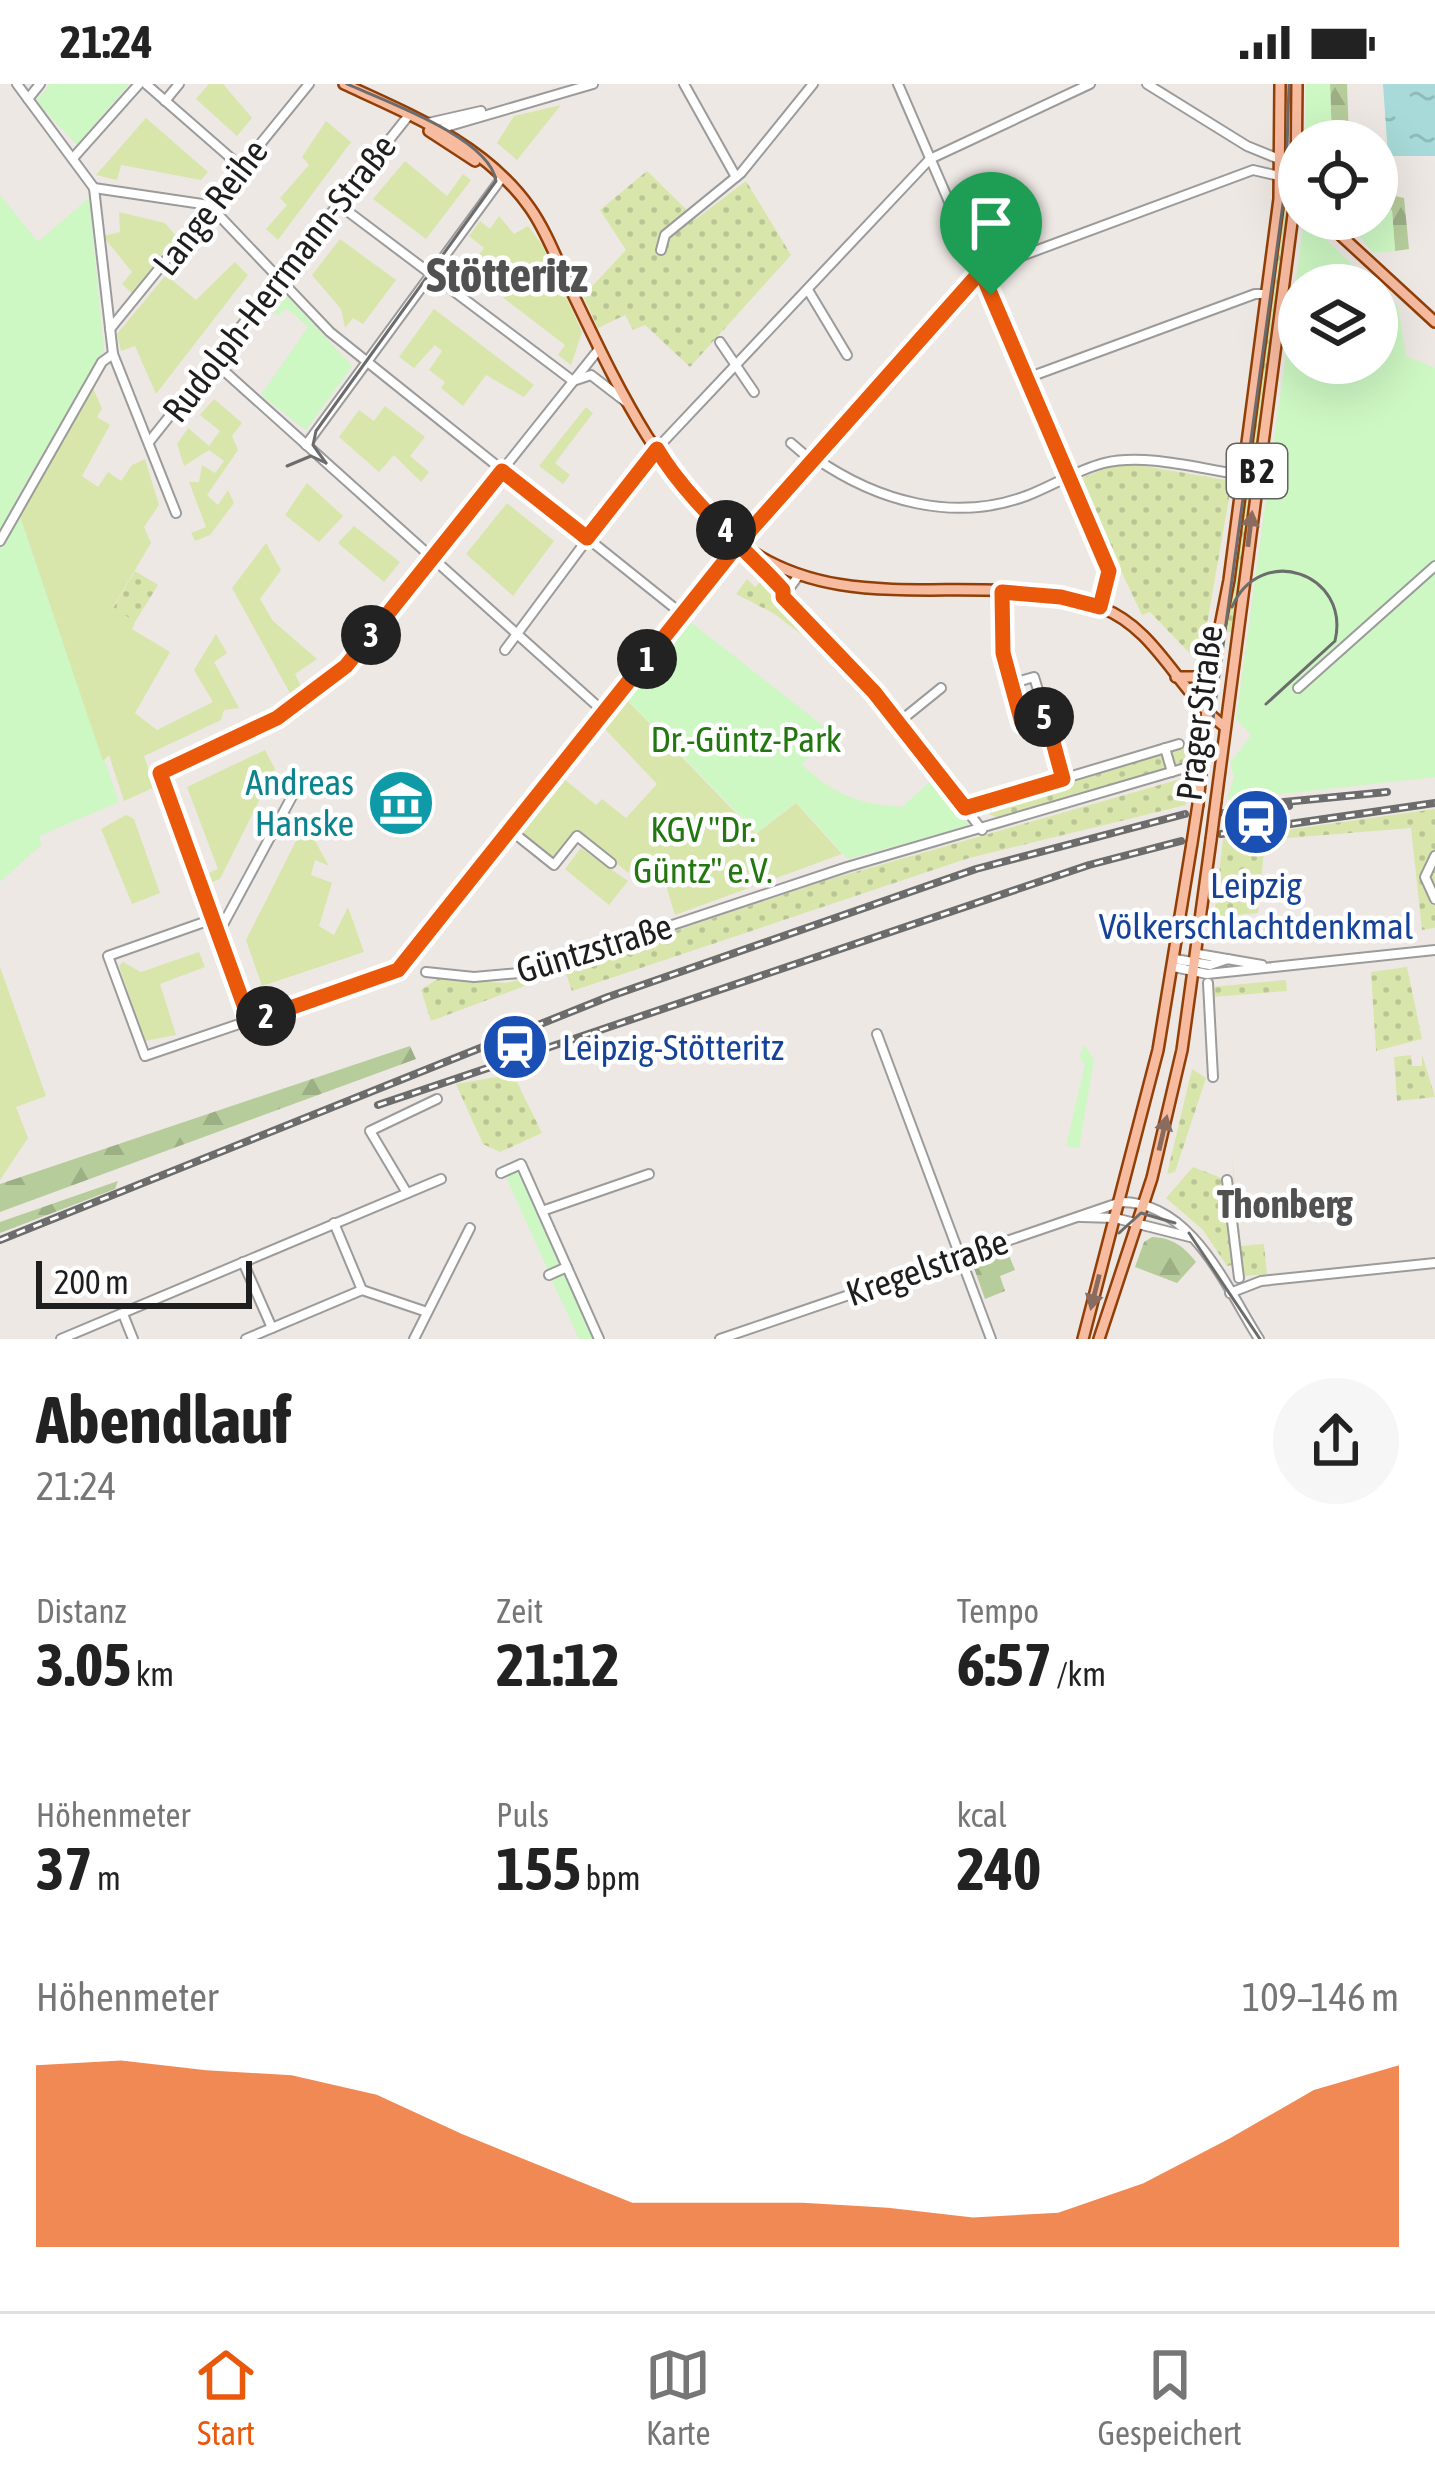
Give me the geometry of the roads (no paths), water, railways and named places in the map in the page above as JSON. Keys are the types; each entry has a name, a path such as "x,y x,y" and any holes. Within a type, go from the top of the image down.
{"main road":[{"path":"344,84 434,126 530,208 627,403 657,449 740,542 799,575 876,591 1002,592 1061,597 1100,607 1134,627 1205,712 1224,726"},
{"name":"Prager Straße","path":"1280,84 1280,120"},
{"name":"Prager Straße","path":"1297,84 1297,120"},
{"path":"409,115 490,170"},
{"name":"Prager Straße","path":"1099,1339 1127,1220 1121,1202 1175,963 1278,186"},
{"name":"Prager Straße","path":"1083,1339 1127,1220 1139,1203 1197,964 1224,726 1293,240"},
{"path":"1343,240 1435,322"},
{"path":"1176,677 1192,681 1210,677"}],"street":[{"path":"17,84 94,188 113,355 176,513"},
{"path":"28,99 40,84"},
{"path":"74,157 142,84 240,166"},
{"path":"165,100 178,84"},
{"name":"Lange Reihe","path":"109,325 310,84"},
{"path":"434,126 592,84"},
{"path":"685,84 736,177"},
{"path":"661,250 665,235 736,177 813,84"},
{"path":"898,84 1109,571 1100,607"},
{"path":"505,650 657,449 930,159 1090,84"},
{"path":"1147,84 1246,146 1278,159"},
{"name":"Rudolph-Herrmann-Straße","path":"148,442 409,115"},
{"path":"213,919 108,956 145,1056 398,970 740,542 981,271 1253,170 1278,176"},
{"path":"306,445 501,179"},
{"path":"94,188 209,205 366,362 682,614"},
{"path":"338,204 573,381"},
{"path":"808,290 847,355"},
{"path":"1027,378 1255,294 1267,294"},
{"path":"720,342 754,392"},
{"path":"250,1022 160,773 318,692 346,666 599,349"},
{"path":"0,541 102,362 113,355"},
{"path":"213,362 604,712"},
{"path":"573,381 591,375 627,403"},
{"path":"791,442 883,495 937,507 1005,502 1130,460 1243,476"},
{"path":"740,542 783,590 783,597 899,722 982,830"},
{"path":"1298,688 1435,566"},
{"path":"783,590 799,575"},
{"path":"1002,592 1003,653 1022,723 1046,716"},
{"path":"1010,684 1034,677 1063,779"},
{"path":"899,722 941,688"},
{"path":"965,808 1179,744"},
{"path":"1166,748 1172,772"},
{"name":"Güntzstraße","path":"426,972 474,977 532,972 847,867 1186,768"},
{"path":"218,933 296,789 304,784"},
{"path":"509,829 554,865 577,836 611,863"},
{"path":"1435,856 1425,877 1435,898"},
{"path":"1175,963 1264,966 1435,950"},
{"path":"1197,964 1228,959 1264,966"},
{"path":"1208,982 1213,1077"},
{"path":"877,1034 991,1339"},
{"path":"407,1193 370,1131 437,1099"},
{"path":"501,1173 520,1164 599,1339"},
{"path":"542,1211 649,1174"},
{"path":"61,1339 441,1178"},
{"path":"1227,1180 1239,1278"},
{"name":"Kregelstraße","path":"720,1339 1074,1216 1121,1202 1139,1203"},
{"path":"1139,1203 1165,1213 1192,1238 1258,1339"},
{"path":"1074,1216 1127,1220 1192,1238"},
{"path":"334,1223 362,1290"},
{"path":"414,1339 470,1228"},
{"path":"243,1262 272,1328"},
{"path":"1230,1293 1261,1281 1435,1263"},
{"path":"549,1275 567,1268"},
{"path":"246,1339 362,1290 427,1312"},
{"path":"123,1313 133,1339"}],"water":[{"path":"1383,84 1435,84 1435,156 1398,156 1398,120 1386,120"}],"tram line":[{"path":"326,463 313,445 316,431 496,181 476,150 456,136 347,84"},
{"path":"1205,778 1286,182 1289,84"},
{"path":"287,466 311,456 326,463"},
{"path":"1232,607 1245,587 1262,575 1281,571 1317,583 1330,598 1336,617 1335,641 1266,704"},
{"path":"1119,1233 1141,1213 1175,1223"},
{"path":"1189,1233 1260,1339"}],"railway":[{"path":"1274,803 1387,792"},
{"path":"1221,834 1435,803"},
{"path":"1224,813 1289,806"},
{"path":"0,1240 608,997 976,869 1185,814"},
{"path":"378,1105 1089,865 1181,841"}],"place":[{"name":"Andreas Hanske","path":"401,803"},
{"name":"Leipzig Völkerschlachtdenkmal","path":"1256,822"},
{"name":"Leipzig-Stötteritz","path":"515,1047"}],"district":[{"name":"Stötteritz","path":"507,275"},
{"name":"Thonberg","path":"1285,1204"}],"park label":[{"name":"Dr.-Güntz-Park","path":"746,739"},
{"name":"KGV \"Dr. Güntz\" e.V.","path":"703,850"}]}
